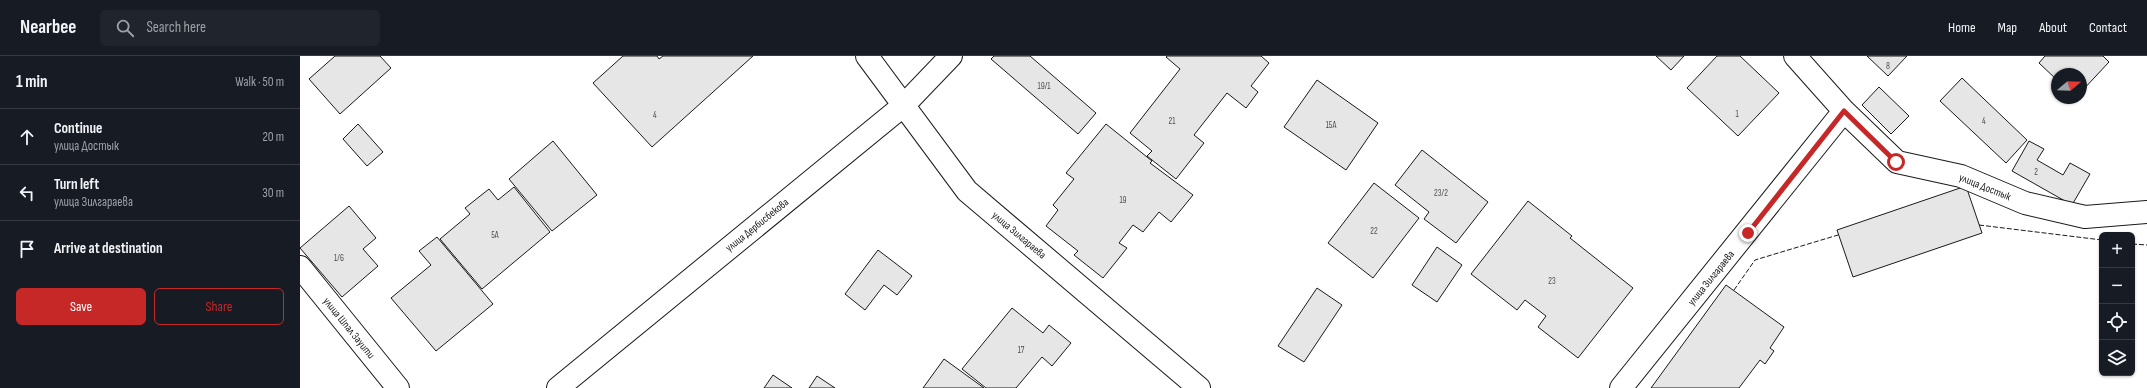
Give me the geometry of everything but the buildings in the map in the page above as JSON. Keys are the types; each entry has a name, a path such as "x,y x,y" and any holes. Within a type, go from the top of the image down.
{"street":[{"name":"улица Зилгараева","path":"867,56 967,191 1199,388"},
{"name":"улица Дербисбекова","path":"558,388 904,105 951,56"},
{"name":"улица Достык","path":"1795,56 1844,111 1896,162 1961,176 2025,203 2085,217 2147,212"},
{"name":"улица Зилгараева","path":"1622,388 1844,111"},
{"name":"улица Шпал Зауити","path":"300,267 398,388"}],"fence":[{"path":"1979,225 2099,240"},
{"path":"1734,290 1755,260 1838,235"},
{"path":"2135,244 2147,245"}],"route":[{"path":"1748,233 1844,111 1896,162"}]}
